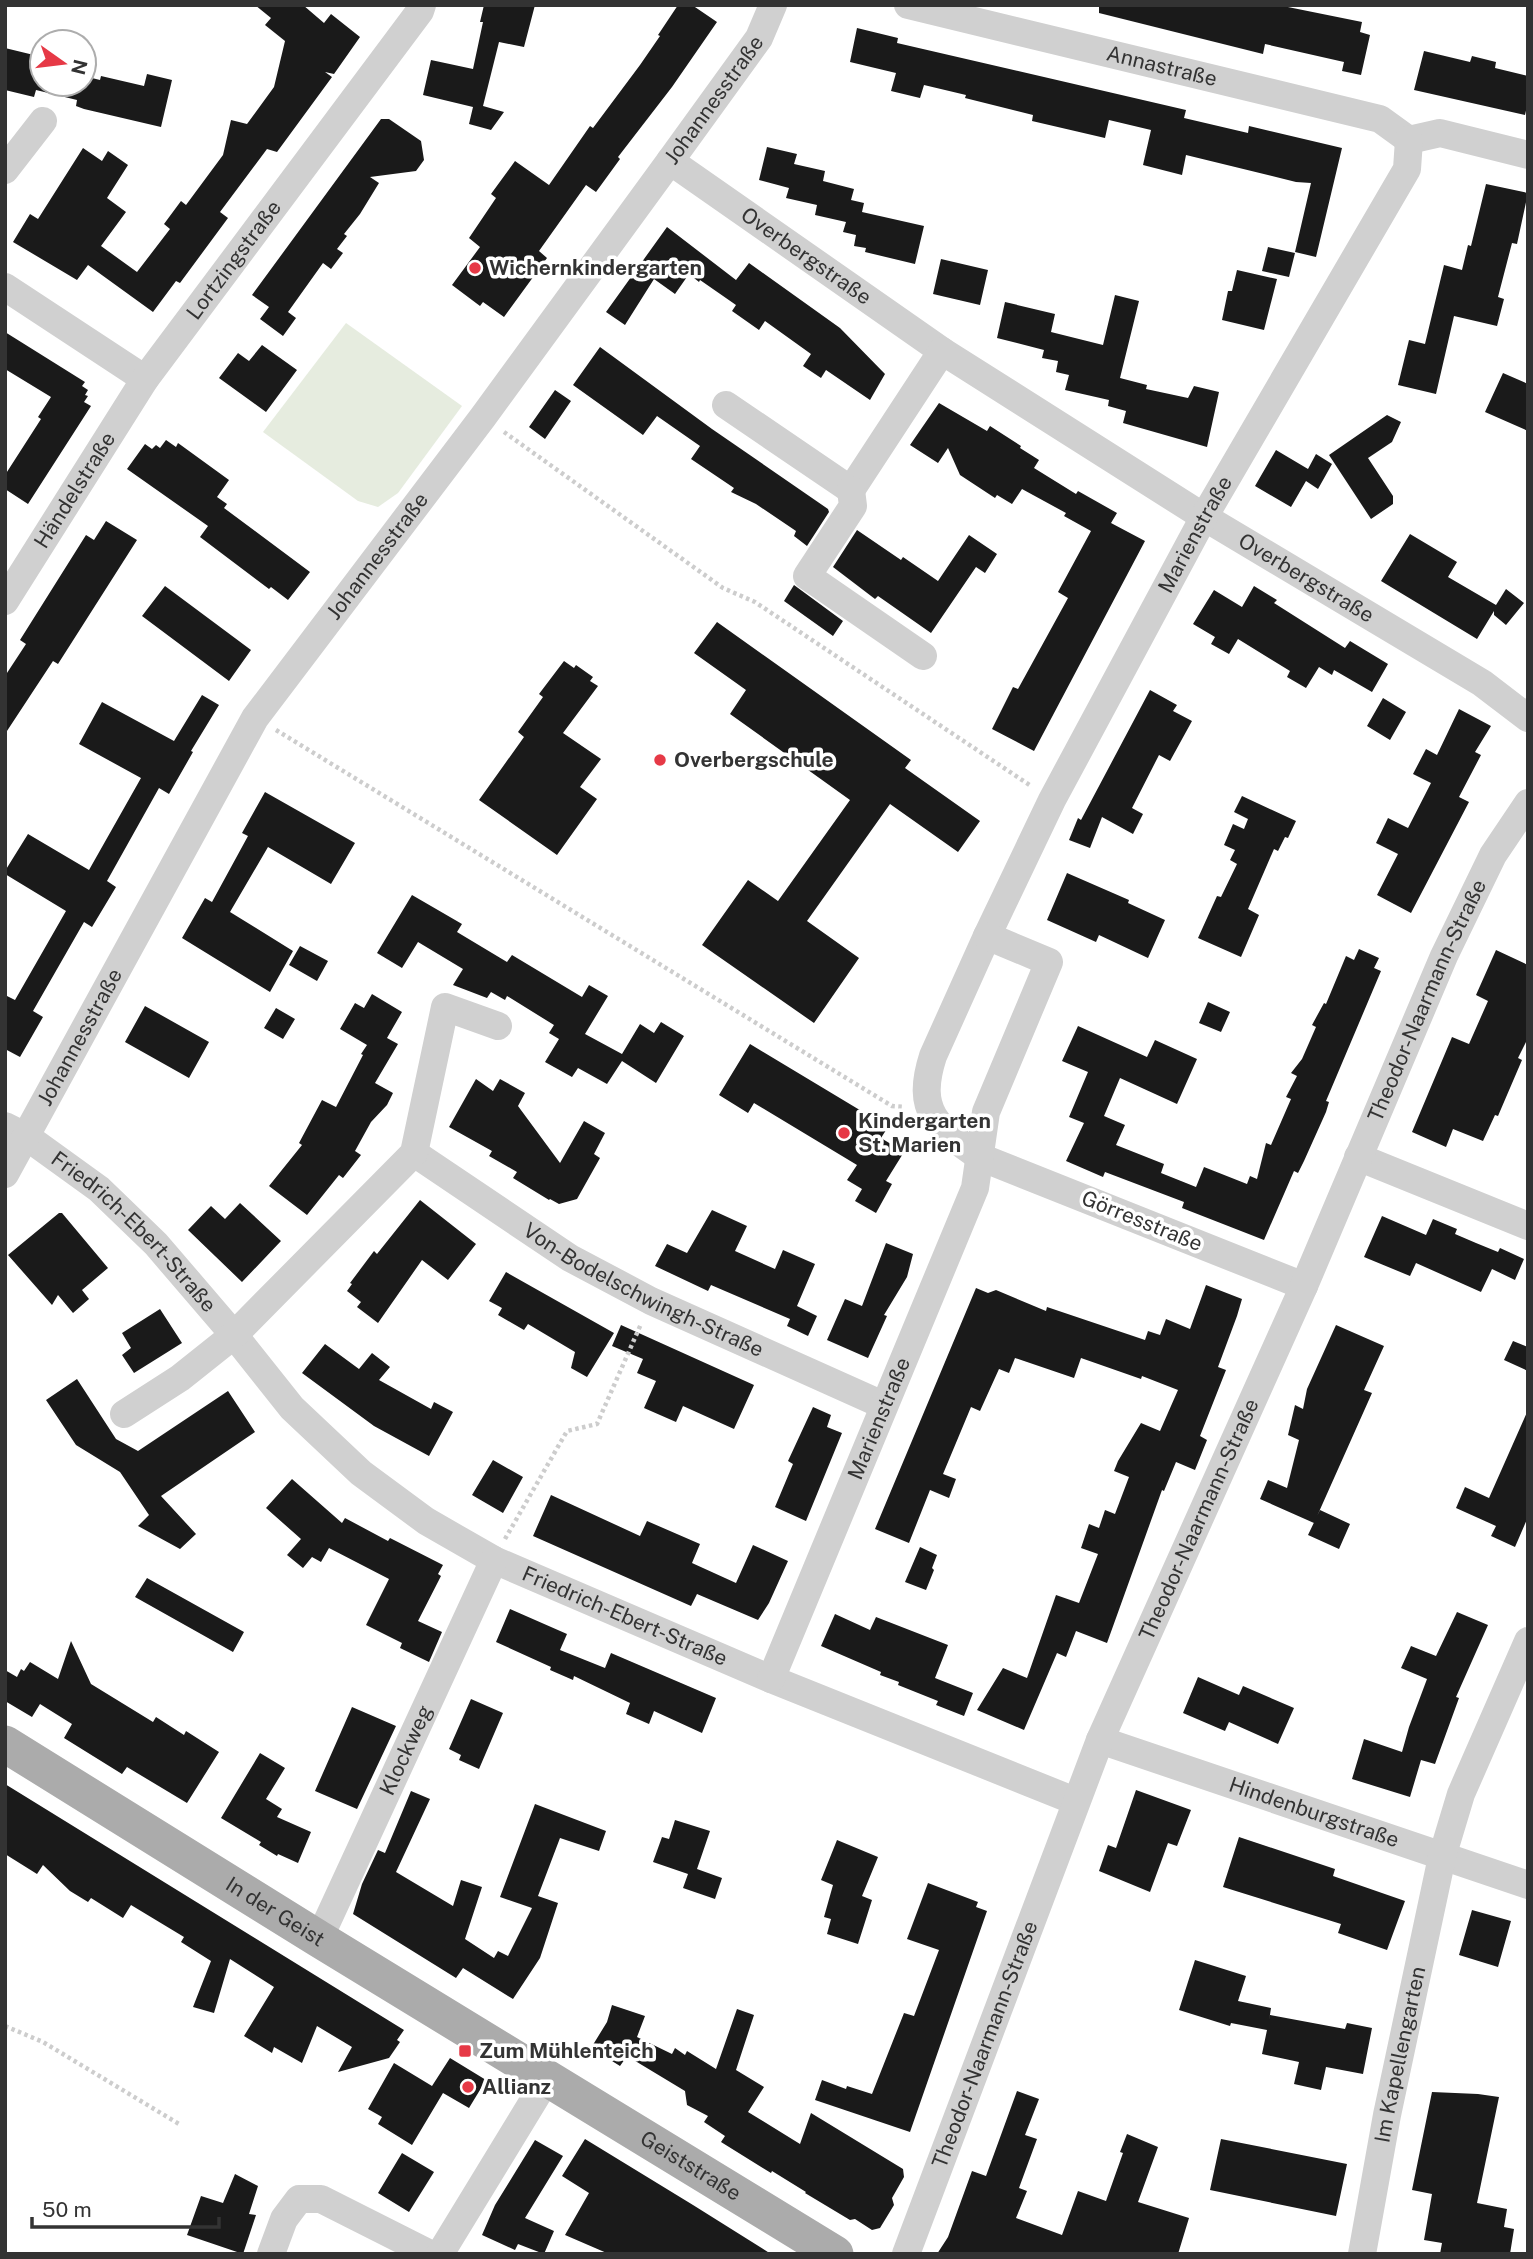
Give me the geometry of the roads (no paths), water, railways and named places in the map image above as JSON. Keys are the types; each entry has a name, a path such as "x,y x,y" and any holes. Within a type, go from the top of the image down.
{"main road":[{"name":"In der Geist","path":"5,1744 548,2077"},
{"name":"Geiststraße","path":"548,2077 835,2254"}],"street":[{"name":"Lortzingstraße","path":"145,379 422,5"},
{"name":"Johannesstraße","path":"5,1174 16,1131 255,718 483,417 760,38 774,5"},
{"name":"Annastraße","path":"908,5 1380,119 1409,140"},
{"path":"5,170 43,121"},
{"path":"1409,140 1440,133 1528,155"},
{"name":"Marienstraße","path":"980,1157 949,1136 929,1111 926,1076 933,1056 1052,800 1204,517 1407,169 1409,140"},
{"name":"Overbergstraße","path":"670,161 942,351 1204,517 1482,683 1528,718"},
{"path":"5,287 145,379"},
{"path":"923,656 807,576 853,506 851,490 942,351"},
{"name":"Händelstraße","path":"5,601 145,379"},
{"path":"726,405 851,490"},
{"name":"Theodor-Naarmann-Straße","path":"906,2254 1100,1740 1304,1286 1444,956 1493,855 1528,803"},
{"name":"Marienstraße","path":"771,1679 975,1188 986,1112 1049,962 987,936"},
{"path":"234,1335 414,1153 445,1007 498,1026"},
{"name":"Friedrich-Ebert-Straße","path":"16,1131 99,1189 156,1244 292,1408 360,1473 426,1521 494,1560 771,1679 1075,1801"},
{"name":"Von-Bodelschwingh-Straße","path":"414,1153 570,1258 651,1301 883,1405"},
{"name":"Görresstraße","path":"980,1157 1304,1286"},
{"path":"1358,1157 1528,1226"},
{"name":"Friedrich-Ebert-Straße","path":"124,1413 180,1378 234,1335"},
{"name":"Klockweg","path":"319,1939 494,1560"},
{"name":"Im Kapellengarten","path":"1362,2254 1387,2115 1443,1857 1461,1794 1528,1641"},
{"name":"Hindenburgstraße","path":"1100,1740 1528,1885"},
{"path":"440,2254 548,2077"},
{"path":"271,2254 284,2219 299,2199 321,2199 430,2254"}],"place":[{"name":"Wichernkindergarten","path":"475,268"},
{"name":"Overbergschule","path":"660,760"},
{"name":"Kindergarten St. Marien","path":"844,1133"},
{"name":"Zum Mühlenteich","path":"465,2051"},
{"name":"Allianz","path":"468,2087"}]}
